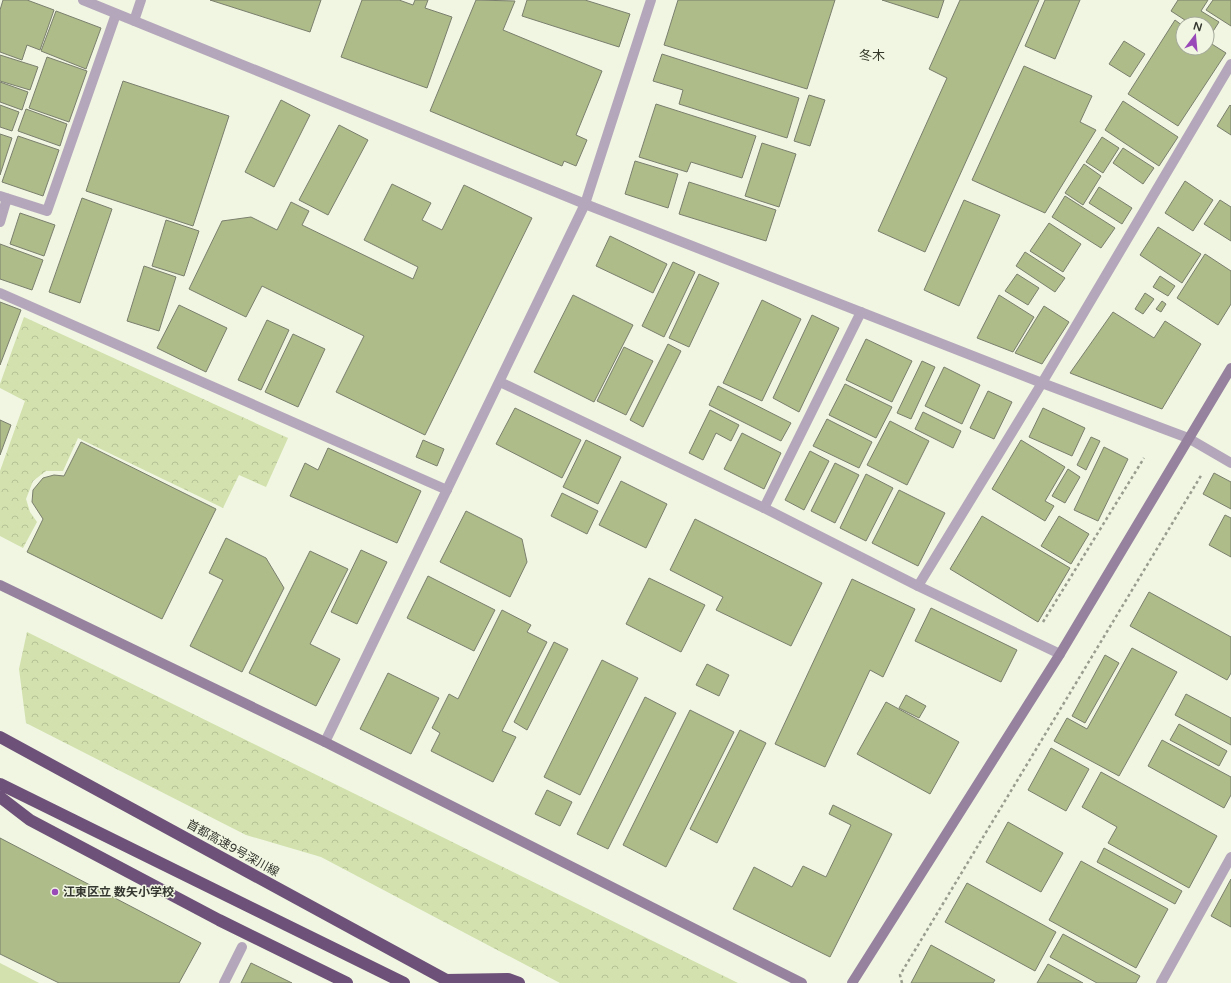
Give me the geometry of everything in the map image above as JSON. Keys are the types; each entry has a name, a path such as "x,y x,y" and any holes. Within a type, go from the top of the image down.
{"highway":[{"name":"首都高速9号深川線","path":"0,737 449,981"},
{"path":"0,784 404,983"},
{"path":"0,797 30,820 219,920 347,983"},
{"path":"449,981 508,979 519,983"}],"street":[{"path":"83,0 585,204 1042,383 1188,438 1231,463"},
{"path":"134,21 141,0"},
{"path":"325,742 585,204 651,0"},
{"path":"0,222 4,197 47,211 116,14"},
{"path":"918,586 1042,383 1231,64"},
{"path":"0,293 447,490"},
{"path":"764,508 861,312"},
{"path":"852,983 1060,654 1231,368"},
{"path":"500,382 764,508 918,586 1060,654"},
{"path":"0,585 325,742 802,983"},
{"path":"1161,983 1231,857"},
{"path":"224,983 242,947"}],"path":[{"path":"1041,624 1144,458"},
{"path":"902,983 900,976 1202,474"}],"green space":[{"path":"24,317 288,438 266,487 239,475 223,508 78,438 63,471 46,471 33,481 26,499 30,512 37,522 23,548 0,536 0,471 25,401 0,388 0,384"},
{"path":"27,632 738,983 560,983 321,857 246,835 26,723 19,669"},
{"path":"0,963 39,983 0,983"}],"building":[{"path":"3,0 27,0 54,10 40,50 27,45 22,60 0,52 0,10"},
{"path":"210,0 321,0 310,32"},
{"path":"362,0 399,0 413,5 415,0 428,0 425,8 452,17 427,88 341,57"},
{"path":"476,0 515,1 503,30 602,71 576,135 587,140 576,166 564,161 562,166 430,111"},
{"path":"527,0 585,0 630,14 619,47 522,16"},
{"path":"678,0 835,0 807,89 664,45"},
{"path":"882,0 944,0 938,18"},
{"path":"960,0 1039,0 925,252 878,231 947,78 929,69"},
{"path":"1045,0 1080,0 1055,59 1025,46"},
{"path":"1178,0 1208,0 1201,11 1209,16 1179,16 1171,11"},
{"path":"1213,0 1231,0 1231,26 1206,10"},
{"path":"56,11 101,28 86,69 41,51"},
{"path":"1175,20 1175,56 1215,56 1215,46 1226,53 1178,126 1128,94"},
{"path":"1215,20 1219,22 1215,28"},
{"path":"1124,41 1145,54 1130,77 1109,64"},
{"path":"662,54 799,98 787,138 679,104 683,90 653,81"},
{"path":"0,55 38,67 30,90 0,81"},
{"path":"47,57 87,71 69,122 29,108"},
{"path":"1024,66 1092,96 1080,122 1096,130 1045,213 972,180"},
{"path":"123,81 229,116 193,226 86,191"},
{"path":"0,82 28,92 22,110 0,102"},
{"path":"809,95 825,100 810,146 794,141"},
{"path":"281,100 310,115 274,187 245,172"},
{"path":"1123,101 1178,137 1159,166 1105,130"},
{"path":"656,104 756,136 742,178 691,162 687,172 639,157"},
{"path":"0,105 19,112 12,131 0,127"},
{"path":"1230,105 1231,106 1231,135 1217,126"},
{"path":"26,109 67,124 60,146 18,131"},
{"path":"339,125 368,140 328,215 299,200"},
{"path":"0,134 12,138 0,175"},
{"path":"18,136 59,150 43,196 2,182"},
{"path":"1102,137 1119,148 1103,173 1086,162"},
{"path":"762,143 796,154 779,207 745,196"},
{"path":"1123,148 1154,168 1143,184 1113,163"},
{"path":"635,161 678,174 668,208 625,194"},
{"path":"1084,164 1101,176 1083,205 1065,193"},
{"path":"1185,181 1213,200 1193,231 1165,213"},
{"path":"689,182 776,210 766,241 679,214"},
{"path":"392,184 431,203 422,220 442,230 464,185 532,218 425,435 336,392 364,336 262,286 246,317 189,289 222,221 251,217 277,230 291,202 309,211 302,225 413,279 418,267 364,240"},
{"path":"1099,187 1132,208 1122,224 1089,203"},
{"path":"1065,196 1115,228 1101,248 1052,217"},
{"path":"82,198 112,209 80,303 49,292"},
{"path":"964,200 1000,215 959,306 924,290"},
{"path":"1220,200 1231,207 1231,241 1204,224"},
{"path":"20,213 55,225 44,256 10,244"},
{"path":"166,220 199,231 184,276 152,266"},
{"path":"1049,223 1081,244 1063,272 1030,251"},
{"path":"1158,227 1201,254 1182,283 1140,255"},
{"path":"610,236 667,264 653,293 596,266"},
{"path":"0,244 43,260 32,290 0,279"},
{"path":"1025,252 1065,278 1055,292 1016,266"},
{"path":"1205,254 1231,271 1231,304 1218,325 1177,298"},
{"path":"673,262 695,272 664,337 642,326"},
{"path":"144,266 176,277 159,331 127,321"},
{"path":"699,274 719,283 689,347 669,338"},
{"path":"1017,274 1039,288 1028,305 1005,291"},
{"path":"1160,276 1175,286 1168,296 1153,287"},
{"path":"1145,293 1154,299 1143,314 1135,309"},
{"path":"573,295 633,325 594,402 534,372"},
{"path":"999,295 1034,317 1013,352 977,338"},
{"path":"762,300 801,319 762,401 723,383"},
{"path":"1162,301 1166,304 1161,312 1156,309"},
{"path":"0,302 21,310 0,365"},
{"path":"179,305 227,328 206,372 157,348"},
{"path":"1044,306 1069,322 1042,364 1015,353"},
{"path":"1113,312 1154,338 1165,321 1201,344 1162,409 1070,373"},
{"path":"812,315 839,328 799,412 773,398"},
{"path":"267,320 289,330 261,390 238,380"},
{"path":"293,334 325,349 298,407 265,392"},
{"path":"866,339 912,361 892,402 846,380"},
{"path":"668,344 681,351 643,427 630,420"},
{"path":"624,347 653,361 626,415 597,401"},
{"path":"922,361 935,367 911,419 897,413"},
{"path":"944,367 980,385 962,424 925,406"},
{"path":"845,384 892,407 876,438 829,415"},
{"path":"718,386 791,423 781,441 709,405"},
{"path":"988,391 1012,402 994,439 970,428"},
{"path":"515,408 581,440 562,478 496,444"},
{"path":"1043,408 1085,428 1072,456 1029,437"},
{"path":"710,410 739,425 731,441 716,433 703,460 689,453"},
{"path":"923,412 961,431 953,448 915,429"},
{"path":"827,419 872,442 859,468 813,446"},
{"path":"0,420 11,425 0,455"},
{"path":"890,421 929,441 907,485 867,465"},
{"path":"742,433 781,453 764,489 724,469"},
{"path":"1091,437 1100,441 1086,470 1077,465"},
{"path":"423,440 444,449 437,466 416,457"},
{"path":"586,440 621,457 598,504 563,487"},
{"path":"1021,440 1065,467 1045,501 1054,506 1045,521 992,489"},
{"path":"81,442 216,509 162,619 27,552 43,519 32,502 33,490 43,478 54,475 64,476"},
{"path":"1104,447 1128,459 1098,521 1074,510"},
{"path":"328,448 421,491 397,543 290,496 305,463 318,470"},
{"path":"810,451 829,461 804,510 785,500"},
{"path":"835,463 859,475 835,523 811,511"},
{"path":"1068,469 1080,477 1065,503 1052,496"},
{"path":"1214,473 1231,482 1231,509 1203,494"},
{"path":"866,474 893,488 866,541 840,528"},
{"path":"621,481 667,504 646,548 599,525"},
{"path":"899,490 945,513 918,566 872,543"},
{"path":"562,493 598,511 587,534 551,516"},
{"path":"466,511 522,539 527,562 510,597 440,562"},
{"path":"1225,515 1231,518 1231,557 1209,545"},
{"path":"982,516 1070,568 1038,622 950,569"},
{"path":"1059,516 1089,534 1071,564 1041,546"},
{"path":"695,519 822,583 791,646 716,610 723,597 670,570"},
{"path":"226,538 266,558 284,588 242,672 190,646 223,580 209,573"},
{"path":"361,550 387,562 357,624 331,612"},
{"path":"310,551 348,569 310,644 340,659 316,706 249,673"},
{"path":"428,576 495,610 474,651 407,618"},
{"path":"649,578 705,605 681,652 626,624"},
{"path":"852,579 915,609 883,677 870,670 825,767 775,744"},
{"path":"1149,592 1231,637 1231,673 1227,680 1130,626"},
{"path":"931,608 1017,650 1001,682 915,641"},
{"path":"502,610 531,625 527,632 547,642 502,731 516,737 493,782 431,751 440,733 432,728 449,694 458,699"},
{"path":"554,642 568,649 527,730 514,722"},
{"path":"1132,648 1177,672 1119,776 1054,741 1067,718 1087,729"},
{"path":"1105,655 1119,663 1085,723 1072,716"},
{"path":"602,660 638,678 580,795 544,777"},
{"path":"707,664 729,675 719,696 696,685"},
{"path":"388,673 439,698 411,754 360,729"},
{"path":"1186,694 1231,718 1231,745 1175,715"},
{"path":"906,695 926,706 919,718 899,708"},
{"path":"645,697 676,713 608,849 577,834"},
{"path":"886,702 959,742 930,794 857,754"},
{"path":"690,710 734,732 666,867 623,845"},
{"path":"1179,724 1227,751 1219,766 1170,740"},
{"path":"740,730 766,743 717,843 690,829"},
{"path":"1162,740 1231,777 1231,795 1224,808 1148,766"},
{"path":"1051,748 1089,769 1066,811 1028,790"},
{"path":"1101,772 1217,836 1189,888 1108,843 1117,827 1082,807"},
{"path":"547,790 572,802 560,826 535,814"},
{"path":"833,805 892,834 830,957 733,909 754,867 792,887 803,866 826,877 851,825 829,814"},
{"path":"1008,822 1063,853 1041,892 986,862"},
{"name":"江東区立 数矢小学校","path":"0,838 201,943 179,983 59,983 0,954"},
{"path":"1104,848 1182,891 1175,904 1097,862"},
{"path":"1081,861 1168,909 1136,968 1049,920"},
{"path":"1231,879 1231,927 1211,916"},
{"path":"967,883 1056,932 1035,971 945,922"},
{"path":"1063,934 1140,976 1136,983 1097,983 1050,957"},
{"path":"931,945 995,980 993,983 911,983"},
{"path":"251,963 292,983 241,983"},
{"path":"1048,964 1083,983 1037,983"}],"place":[{"name":"江東区立 数矢小学校","path":"55,892"}],"district":[{"name":"冬木","path":"872,55"}]}
